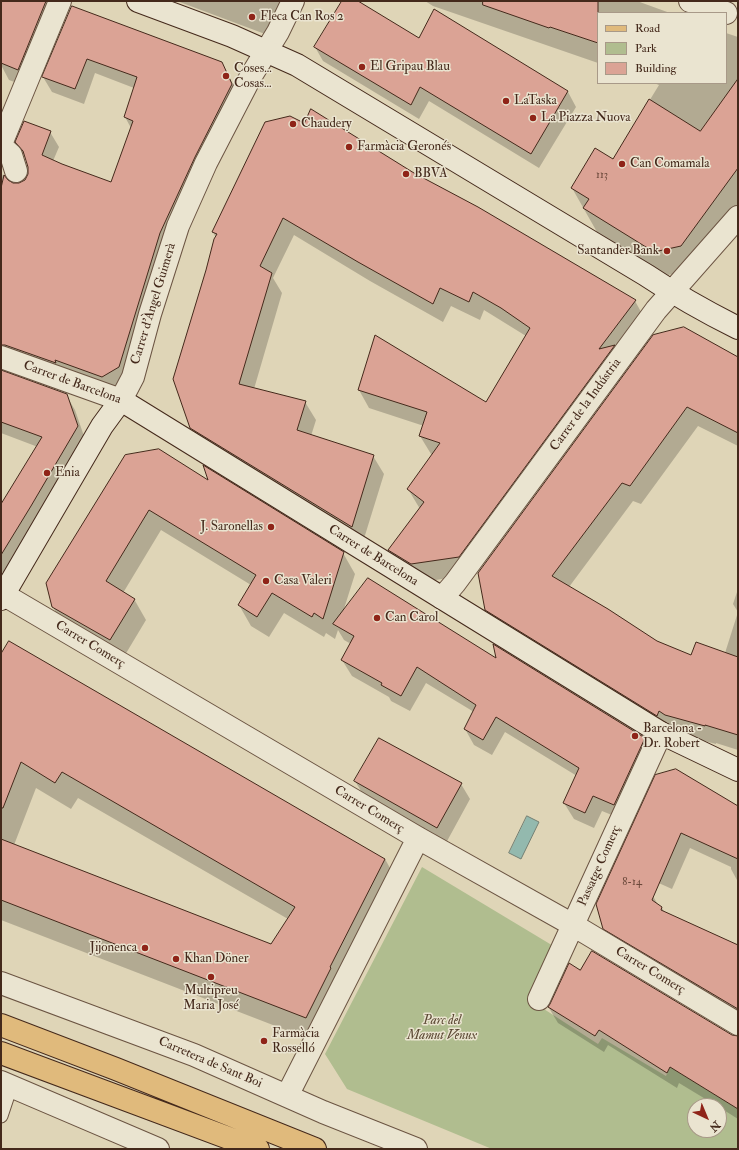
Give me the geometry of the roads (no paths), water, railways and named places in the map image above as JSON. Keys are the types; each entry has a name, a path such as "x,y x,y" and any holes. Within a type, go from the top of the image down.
{"main road":[{"path":"1,1025 116,1069 315,1149"},
{"path":"1,1052 258,1149"}],"street":[{"path":"16,171 11,155 1,145 60,1"},
{"path":"138,1 232,36 297,65 672,292 738,328"},
{"name":"Carrer d'Àngel Guimerà","path":"2,595 102,426 121,400 133,377 150,314 178,226 206,163 251,76 267,51 293,1"},
{"path":"690,1 723,12"},
{"path":"727,13 738,17"},
{"name":"Carrer de la Indústria","path":"442,598 455,583 656,310 738,217"},
{"name":"Carrer de Barcelona","path":"1,358 121,400 661,733 738,770"},
{"name":"Carrer Comerç","path":"2,595 410,834 573,925 738,1024"},
{"name":"Passatge Comerç","path":"539,1000 661,733"},
{"path":"287,1096 410,834"},
{"name":"Carretera de Sant Boi","path":"1,983 194,1055 323,1112 416,1149"},
{"path":"6,1084 158,1149"}],"lane":[{"path":"1,1116 6,1084"}],"water":[{"path":"527,816 539,822 521,859 509,853"}],"place":[{"name":"Fleca Can Ros 2","path":"252,17"},
{"name":"El Gripau Blau","path":"362,67"},
{"name":"Coses... Cosas...","path":"226,76"},
{"name":"LaTaska","path":"506,101"},
{"name":"La Piazza Nuova","path":"533,118"},
{"name":"Chaudery","path":"293,124"},
{"name":"Farmàcia Geronés","path":"349,147"},
{"name":"Can Comamala","path":"622,164"},
{"name":"BBVA","path":"406,174"},
{"name":"Santander Bank","path":"667,251"},
{"name":"Enia","path":"47,473"},
{"name":"J. Saronellas","path":"271,527"},
{"name":"Casa Valeri","path":"266,581"},
{"name":"Can Carol","path":"377,618"},
{"name":"Barcelona - Dr. Robert","path":"635,736"},
{"name":"Jijonenca","path":"145,948"},
{"name":"Khan Döner","path":"176,959"},
{"name":"Multipreu Maria José","path":"211,977"},
{"name":"Farmàcia Rosselló","path":"264,1041"}],"park label":[{"name":"Parc del Mamut Venux","path":"442,1028"}]}
